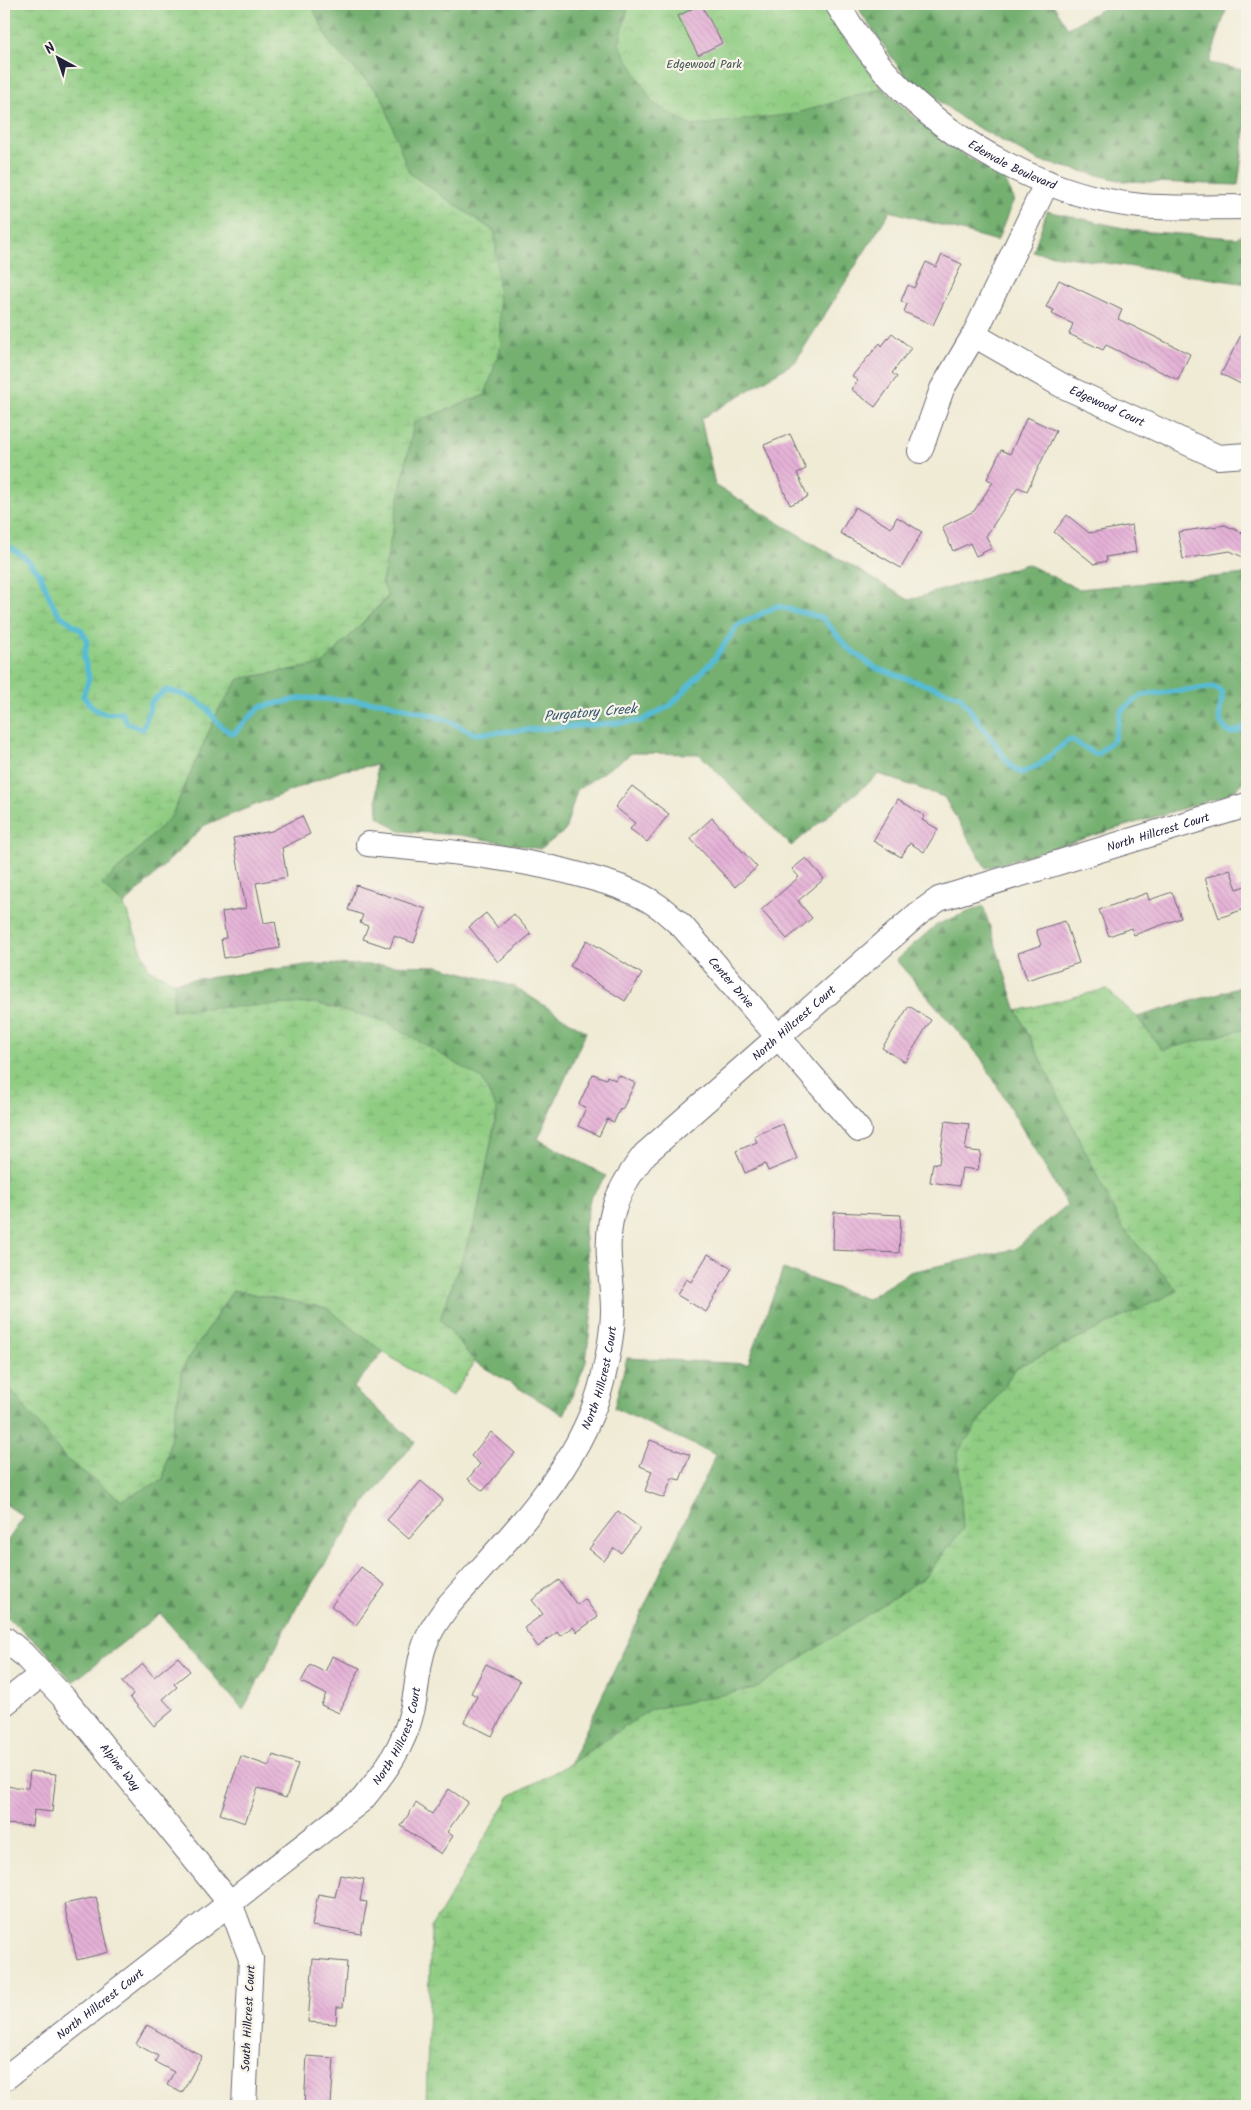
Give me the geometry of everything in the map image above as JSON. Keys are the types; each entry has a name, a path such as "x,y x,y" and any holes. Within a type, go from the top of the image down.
{"street":[{"name":"Edenvale Boulevard","path":"837,4 855,33 890,78 932,117 980,149 1031,176 1085,195 1141,206 1247,207"},
{"path":"920,451 942,389 974,335 1048,182"},
{"name":"Edgewood Court","path":"974,335 1061,385 1218,457 1247,455"},
{"name":"North Hillcrest Court","path":"4,2079 362,1800 385,1773 402,1743 413,1710 422,1652 433,1627 447,1607 546,1493 575,1450 593,1408 602,1379 613,1310 608,1256 609,1223 616,1198 645,1154 918,914 939,899 1247,805"},
{"name":"Center Drive","path":"368,844 532,862 576,873 635,893 659,906 682,926 859,1130"},
{"name":"Alpine Way","path":"4,1638 42,1674 83,1720 230,1903"},
{"path":"4,1704 42,1674"},
{"name":"South Hillcrest Court","path":"230,1903 251,1959 244,2106"}],"green space":[{"path":"4,4 311,4 331,45 382,97 409,173 495,232 501,346 485,395 414,422 382,582 388,596 323,664 239,679 219,709 171,817 102,885 124,905 149,969 175,982 172,1010 314,1003 385,1021 482,1079 497,1111 476,1219 440,1319 475,1362 452,1397 383,1352 327,1308 233,1290 183,1367 163,1480 121,1500 66,1459 4,1381"},
{"path":"311,4 629,4 619,44 794,114 882,88 923,125 966,156 1005,180 1014,199 997,241 890,211 795,362 701,419 715,485 909,600 1027,564 1078,589 1247,574 1247,778 1238,788 1221,797 986,868 944,797 879,774 791,846 699,754 632,753 577,790 565,831 540,849 460,835 399,831 378,816 376,765 343,770 205,825 124,905 102,885 171,817 219,709 239,679 323,664 388,597 382,582 414,422 484,395 495,232 408,173 382,97 331,45"},
{"name":"Edgewood Park","path":"629,4 825,4 846,41 882,88 794,114 691,126 653,103 619,44"},
{"path":"857,4 1053,4 1068,28 1111,4 1228,4 1209,63 1247,71 1247,117 1238,185 1123,181 1039,161 966,121 905,76 863,16"},
{"path":"1047,211 1137,231 1236,238 1247,231 1247,284 1033,252"},
{"path":"983,906 1017,1011 1122,1227 1179,1291 1017,1367 958,1452 963,1529 924,1578 755,1689 649,1710 570,1764 716,1455 614,1408 627,1358 748,1364 783,1269 867,1299 910,1272 1015,1249 1067,1205 981,1058 896,960 936,925"},
{"path":"315,964 438,966 515,987 586,1032 538,1139 606,1176 590,1199 584,1230 592,1310 586,1362 564,1415 475,1362 440,1319 476,1219 497,1112 172,1010 175,982"},
{"path":"1247,985 1247,1029 1162,1050 1137,1017"},
{"path":"1106,989 1137,1017 1162,1050 1247,1029 1247,2106 426,2106 431,1928 510,1796 570,1764 649,1710 755,1688 924,1578 963,1529 958,1452 1017,1367 1178,1291 1122,1227 1017,1011"},
{"path":"233,1290 327,1308 383,1352 353,1388 415,1442 365,1503 298,1605 243,1710 160,1613 73,1682 43,1648 4,1615 4,1546 24,1517 4,1503 4,1381 66,1459 163,1480 183,1367"}],"building":[{"path":"701,4 722,43 698,55 678,16"},
{"path":"942,255 962,264 933,325 904,312 907,304 901,301 908,285 914,288 926,262 936,267"},
{"path":"1059,280 1122,310 1118,319 1190,354 1178,380 1106,345 1103,350 1069,334 1073,324 1052,314 1054,310 1046,307"},
{"path":"1247,323 1247,387 1221,374"},
{"path":"892,333 911,348 892,373 897,377 875,407 851,389 858,381 852,376 880,343 882,346"},
{"path":"1027,417 1056,431 1027,491 1018,487 986,536 992,548 976,556 970,543 953,551 942,527 974,511 993,482 987,479 1001,450 1010,454"},
{"path":"790,434 806,469 797,473 808,497 790,505 764,445"},
{"path":"855,507 891,528 897,517 922,532 901,568 840,533"},
{"path":"1067,515 1089,533 1132,525 1136,552 1106,557 1107,561 1094,564 1054,532"},
{"path":"1225,525 1247,535 1247,559 1230,551 1183,559 1178,532"},
{"path":"632,786 669,814 647,842 630,829 635,823 615,807"},
{"path":"898,799 925,816 922,820 938,829 924,852 910,843 901,857 873,841"},
{"path":"302,816 310,834 282,848 287,877 256,883 264,923 275,921 280,948 224,958 221,939 226,938 222,912 246,908 233,838 272,831"},
{"path":"712,818 757,867 735,887 690,838"},
{"path":"806,858 824,879 798,901 812,918 787,939 761,910 799,877 792,869"},
{"path":"1230,869 1237,889 1247,885 1247,908 1219,918 1205,878"},
{"path":"356,885 426,909 414,943 394,936 390,948 363,939 368,926 360,923 363,915 348,910"},
{"path":"1172,892 1181,918 1134,935 1131,928 1109,936 1099,910 1147,893 1149,900"},
{"path":"486,913 498,928 514,914 531,934 498,962 469,927"},
{"path":"1065,921 1079,963 1027,980 1018,953 1041,945 1036,930"},
{"path":"587,940 642,974 625,1001 570,966"},
{"path":"909,1006 931,1020 905,1062 882,1048"},
{"path":"593,1074 606,1079 607,1076 615,1080 618,1075 635,1083 614,1122 607,1119 599,1136 578,1126 586,1108 579,1104"},
{"path":"945,1121 969,1124 965,1150 981,1152 978,1170 962,1168 959,1186 930,1182 933,1163 939,1164"},
{"path":"783,1124 797,1159 768,1171 765,1164 745,1173 736,1151 757,1142 754,1136"},
{"path":"834,1212 901,1215 899,1253 833,1250"},
{"path":"708,1254 732,1268 706,1312 677,1295 686,1279 691,1282"},
{"path":"491,1432 515,1453 483,1491 468,1479 480,1464 471,1456"},
{"path":"650,1440 690,1455 680,1480 672,1478 664,1498 645,1491 652,1471 640,1466"},
{"path":"421,1481 443,1500 409,1539 387,1520"},
{"path":"618,1511 640,1528 621,1553 614,1548 604,1561 589,1549"},
{"path":"361,1567 385,1585 356,1625 331,1606"},
{"path":"559,1580 577,1605 585,1599 598,1617 577,1632 573,1627 560,1636 557,1632 538,1647 524,1628 543,1614 532,1600"},
{"path":"332,1656 360,1668 339,1713 321,1705 326,1694 301,1682 310,1665 325,1672"},
{"path":"178,1657 190,1671 174,1684 177,1687 163,1699 173,1710 154,1726 130,1697 133,1694 122,1682 143,1664 154,1677"},
{"path":"486,1664 520,1681 492,1736 464,1722 477,1696 471,1693"},
{"path":"273,1755 298,1764 286,1798 258,1788 245,1823 220,1814 241,1756 269,1766"},
{"path":"30,1771 56,1774 52,1812 34,1810 32,1826 5,1824 4,1786 28,1788"},
{"path":"449,1789 468,1802 447,1832 453,1836 441,1854 401,1826 416,1803 432,1814"},
{"path":"340,1875 364,1879 360,1901 367,1902 361,1934 312,1926 318,1894 335,1897"},
{"path":"96,1897 109,1952 77,1960 64,1904"},
{"path":"313,1959 347,1962 343,2007 337,2007 336,2024 308,2022"},
{"path":"147,2025 202,2056 182,2093 167,2085 174,2072 155,2062 158,2056 136,2044"},
{"path":"307,2056 334,2058 331,2106 304,2106"}],"waterway":[{"name":"Purgatory Creek","path":"4,543 23,556 40,574 53,605 61,616 81,630 87,640 84,657 89,678 83,696 99,712 109,714 121,712 127,723 143,729 152,701 166,690 183,694 199,702 221,726 233,734 260,707 303,698 382,702 445,719 475,734 641,721 671,705 715,658 737,626 777,606 823,618 847,647 875,668 960,696 1011,766 1022,773 1039,765 1070,739 1097,755 1114,739 1121,711 1142,695 1215,687 1222,692 1220,717 1221,722 1229,733 1240,730 1247,724"}]}
